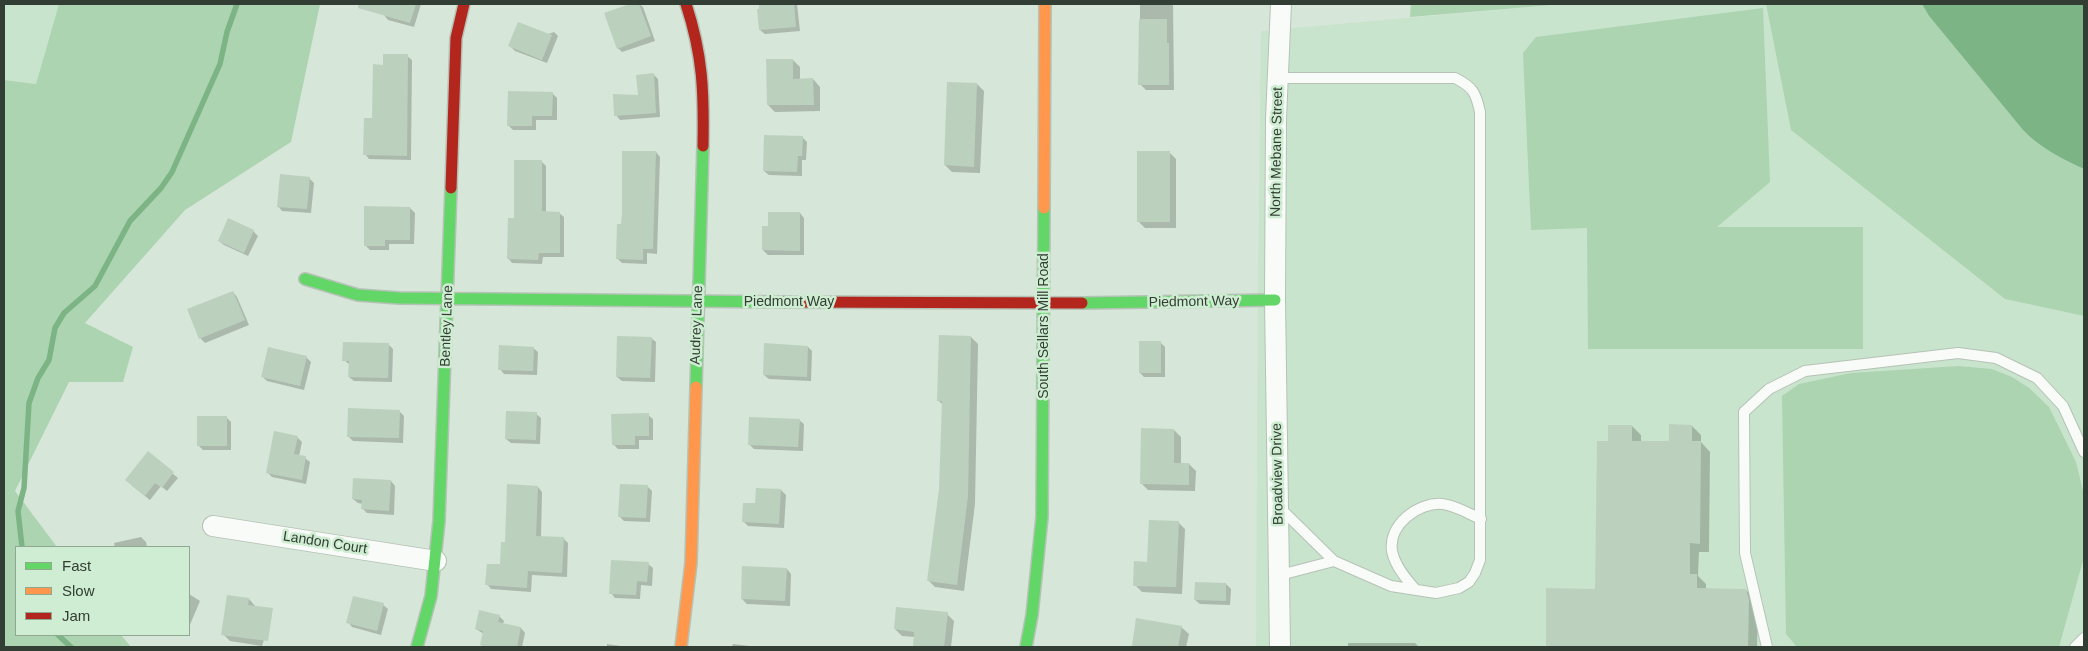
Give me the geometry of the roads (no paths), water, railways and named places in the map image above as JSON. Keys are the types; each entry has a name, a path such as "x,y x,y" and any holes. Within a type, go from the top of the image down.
{"street":[{"name":"Bentley Lane","path":"417,647 431,596 436,561 448,299 456,38 464,4"},
{"name":"Audrey Lane","path":"681,647 691,563 704,94 700,51 696,32 686,4"},
{"name":"South Sellars Mill Road","path":"1026,647 1032,614 1042,517 1045,4"},
{"name":"North Mebane Street","path":"1275,300 1276,129 1281,4"},
{"name":"Piedmont Way","path":"305,279 358,295 398,298 1104,304 1275,300"},
{"name":"Broadview Drive","path":"1275,300 1280,647"},
{"name":"Landon Court","path":"213,526 436,561"}],"lane":[{"path":"1278,78 1455,78 1468,84 1476,95 1480,112 1480,560 1476,573 1469,582 1459,588 1436,593 1391,586 1334,561 1279,507"},
{"path":"1767,647 1745,553 1744,412 1769,389 1806,371 1852,364 1958,353 1996,358 2037,378 2057,399 2063,406 2084,452"},
{"path":"1416,590 1396,563 1392,550 1393,537 1404,518 1419,508 1441,504 1459,509 1481,519"},
{"path":"1280,575 1334,561"},
{"path":"2075,647 2084,638"}],"waterway":[{"path":"22,546 18,511 24,488 29,403 38,378 49,360 55,328 64,313 95,286 130,221 161,188 172,172 220,64 227,32 237,4"},
{"path":"59,636 71,647"}]}
